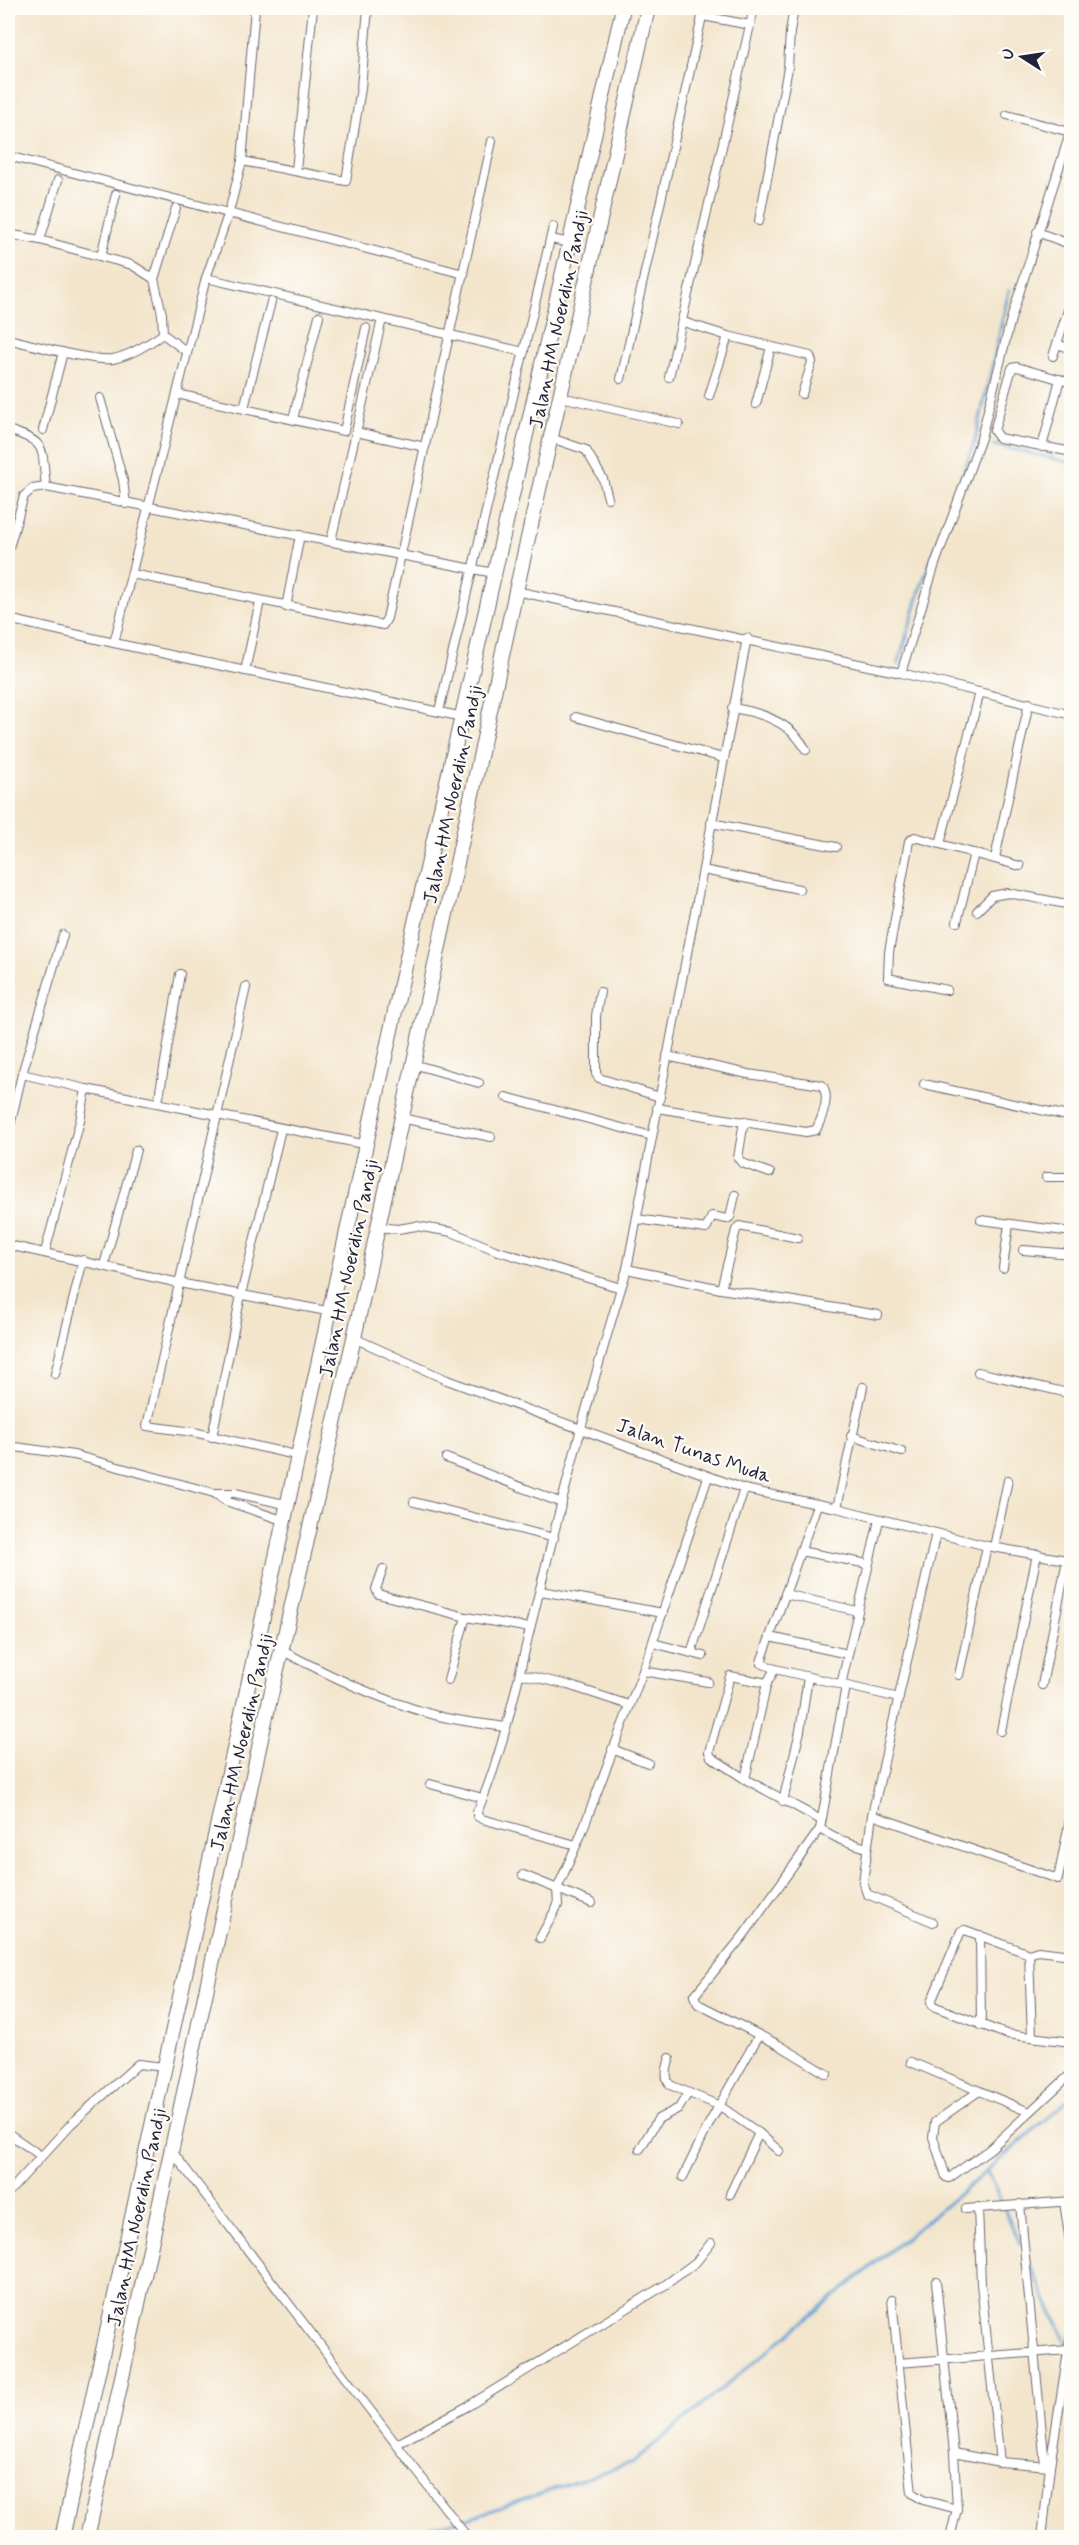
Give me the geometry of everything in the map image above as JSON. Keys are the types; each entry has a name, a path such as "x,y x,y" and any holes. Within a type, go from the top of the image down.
{"main road":[{"name":"Jalan HM Noerdin Pandji","path":"62,2538 402,984 623,8"},
{"name":"Jalan HM Noerdin Pandji","path":"87,2538 281,1650 354,1338 516,591 648,8"},
{"path":"462,718 474,715 489,716"},
{"path":"462,718 474,728 485,732"}],"street":[{"path":"114,643 206,278 229,212 242,161 255,8"},
{"path":"296,171 313,8"},
{"path":"242,161 347,180 361,88 368,8"},
{"path":"669,377 754,8"},
{"path":"759,221 788,68 794,8"},
{"path":"621,379 703,11 750,25"},
{"path":"901,673 935,564 981,438 1011,319 1071,129 1007,115"},
{"path":"132,574 383,625 387,618 492,141"},
{"path":"8,156 464,274"},
{"path":"40,240 58,180"},
{"path":"101,256 116,194"},
{"path":"163,334 162,314 154,279 176,208"},
{"path":"439,711 553,227"},
{"path":"1037,232 1071,245"},
{"path":"8,234 40,240 132,265 154,279"},
{"path":"550,239 570,243"},
{"path":"206,278 524,352"},
{"path":"1053,356 1071,298"},
{"path":"244,408 271,302"},
{"path":"293,419 319,316"},
{"path":"331,541 382,319"},
{"path":"683,322 811,358 802,394"},
{"path":"177,394 344,431 366,328"},
{"path":"163,334 187,352"},
{"path":"8,339 63,352 111,359 139,350 163,334"},
{"path":"709,396 728,336"},
{"path":"1057,344 1071,349"},
{"path":"756,404 771,347"},
{"path":"43,430 63,352"},
{"path":"1071,383 1017,367 1012,368 994,431 999,438 1071,452"},
{"path":"1042,447 1060,379"},
{"path":"561,397 679,424"},
{"path":"100,398 123,480 126,504"},
{"path":"8,430 33,438 39,444 46,487"},
{"path":"356,432 425,447"},
{"path":"551,438 586,450 603,479 608,498"},
{"path":"8,551 24,496 32,489 46,487 494,573"},
{"path":"286,607 300,536"},
{"path":"516,591 747,638 1029,703 1071,715"},
{"path":"245,671 260,601"},
{"path":"8,619 439,711 462,718"},
{"path":"576,1845 480,1818 477,1812 521,1674 530,1628 581,1428 627,1269 747,638"},
{"path":"940,844 980,692"},
{"path":"995,858 1029,703"},
{"path":"732,708 755,711 780,724 800,739 806,750"},
{"path":"576,717 723,758"},
{"path":"711,823 836,847"},
{"path":"947,990 891,979 886,975 909,842 915,837 1020,866"},
{"path":"957,922 974,853"},
{"path":"703,870 799,889"},
{"path":"977,911 992,896 1008,893 1071,905"},
{"path":"8,1134 22,1074 63,935"},
{"path":"158,1103 180,974"},
{"path":"246,987 147,1426 300,1456"},
{"path":"600,992 596,1016 596,1074 599,1078 660,1097"},
{"path":"657,1108 806,1132 816,1130 822,1119 825,1088 822,1084 748,1074 668,1056"},
{"path":"413,1064 479,1083"},
{"path":"22,1074 86,1089 368,1145"},
{"path":"924,1084 1071,1117"},
{"path":"45,1252 86,1089"},
{"path":"506,1096 652,1136"},
{"path":"401,1118 492,1137"},
{"path":"744,1121 738,1158 742,1163 770,1173"},
{"path":"212,1437 241,1295 281,1129"},
{"path":"104,1265 136,1150"},
{"path":"1046,1177 1071,1177"},
{"path":"637,1219 705,1229 712,1216 727,1219 730,1217 735,1195"},
{"path":"981,1220 1071,1232"},
{"path":"1003,1268 1009,1224"},
{"path":"377,1227 416,1226 452,1232 495,1250 621,1288"},
{"path":"721,1289 739,1226 798,1238"},
{"path":"8,1245 179,1283 332,1312"},
{"path":"1023,1250 1071,1254"},
{"path":"55,1374 83,1260"},
{"path":"627,1269 721,1289 878,1315"},
{"name":"Jalan Tunas Muda","path":"354,1338 447,1380 744,1489 837,1508 991,1546 1069,1561"},
{"path":"978,1372 1071,1394"},
{"path":"837,1508 851,1436 864,1388"},
{"path":"851,1436 902,1452"},
{"path":"8,1446 74,1455 214,1493 235,1492 289,1505"},
{"path":"446,1458 562,1503"},
{"path":"540,1938 558,1905 557,1888 576,1845 643,1671 708,1477"},
{"path":"959,1675 1008,1480"},
{"path":"691,1653 744,1489"},
{"path":"214,1493 226,1501 285,1521"},
{"path":"414,1502 554,1538"},
{"path":"817,1505 761,1663 775,1669 899,1698"},
{"path":"827,2074 759,2035 698,2004 694,1999 694,1993 743,1936 820,1825 848,1654 879,1520"},
{"path":"933,1922 867,1894 863,1882 872,1815 936,1533"},
{"path":"800,1551 868,1564"},
{"path":"1001,1731 1036,1554"},
{"path":"1042,1685 1069,1561"},
{"path":"383,1569 376,1589 378,1594 466,1617 530,1628"},
{"path":"541,1591 663,1613"},
{"path":"785,1594 857,1611"},
{"path":"448,1680 466,1617"},
{"path":"770,1637 848,1654"},
{"path":"653,1643 703,1656"},
{"path":"281,1650 344,1683 433,1715 504,1727"},
{"path":"745,1779 767,1683 775,1669"},
{"path":"643,1671 708,1682"},
{"path":"521,1674 568,1685 629,1706"},
{"path":"767,1683 729,1676 709,1752 711,1757 841,1840 867,1848"},
{"path":"783,1801 800,1731 808,1677"},
{"path":"612,1749 648,1763"},
{"path":"429,1784 483,1798"},
{"path":"872,1815 1058,1879 1067,1859 1071,1809"},
{"path":"523,1875 592,1903"},
{"path":"1071,1955 1038,1951 1029,1954 980,1935 965,1930 961,1931 931,2002 933,2006 1006,2034 1071,2042"},
{"path":"980,1935 981,2026"},
{"path":"1029,1954 1032,2037"},
{"path":"683,2177 759,2035"},
{"path":"670,2058 667,2069 667,2081 670,2085 720,2106 759,2133 779,2151"},
{"path":"911,2062 1029,2112"},
{"path":"8,2193 71,2124 138,2064 164,2067"},
{"path":"979,2091 935,2122 932,2129 946,2177 949,2178 990,2149 1071,2073"},
{"path":"640,2150 658,2119 679,2108 688,2093"},
{"path":"8,2133 41,2156"},
{"path":"730,2194 759,2133"},
{"path":"171,2149 468,2538"},
{"path":"966,2209 1068,2201 1071,2255"},
{"path":"1020,2204 1048,2466"},
{"path":"978,2207 981,2284 1000,2462"},
{"path":"397,2444 468,2406 666,2285 696,2262 711,2243"},
{"path":"936,2282 954,2453 957,2509 950,2538"},
{"path":"892,2300 912,2493 923,2500 957,2509"},
{"path":"1042,2538 1048,2466 1071,2326"},
{"path":"898,2363 1035,2353 1068,2347"},
{"path":"954,2453 1000,2462 1048,2466"}],"waterway":[{"path":"898,665 922,584 975,441 1009,291"},
{"path":"994,445 1072,463"},
{"path":"392,2538 472,2517 633,2462 987,2171 1072,2096"},
{"path":"987,2171 1020,2243"},
{"path":"1029,2263 1067,2344"}]}
